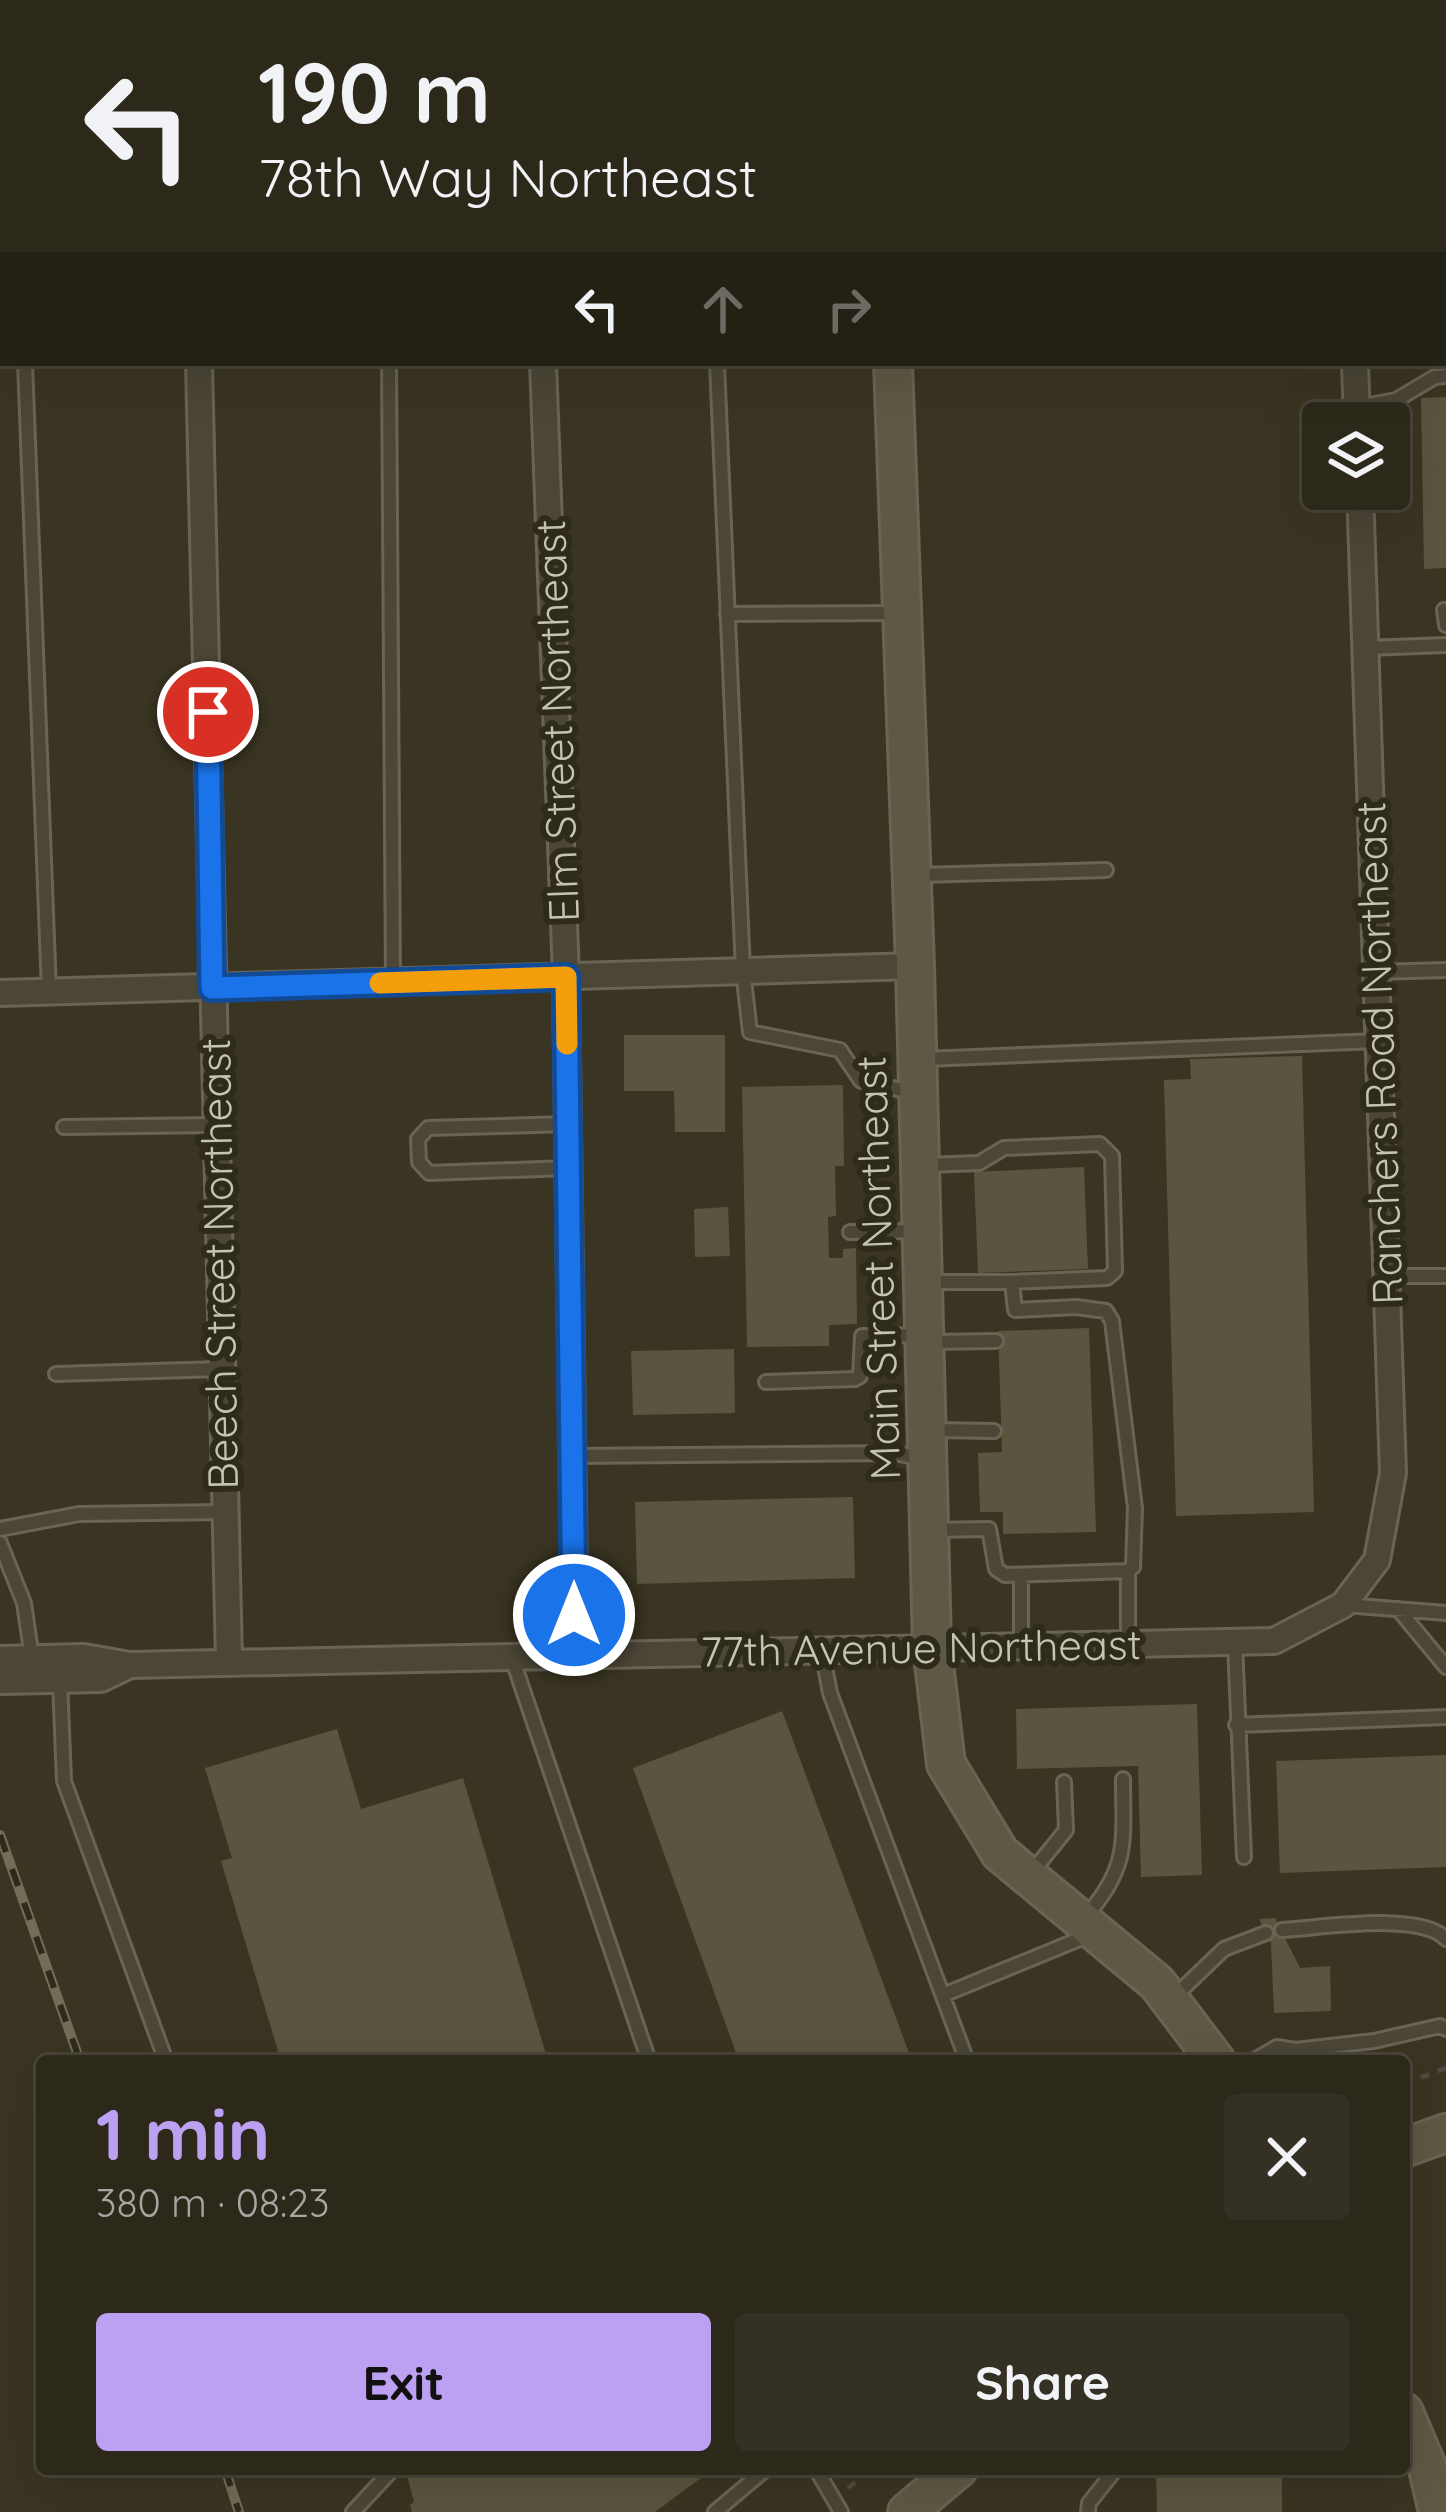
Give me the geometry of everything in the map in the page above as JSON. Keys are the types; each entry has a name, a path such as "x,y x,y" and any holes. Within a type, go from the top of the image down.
{"street":[{"name":"Beech Street Northeast","path":"199,366 229,1660"},
{"name":"Elm Street Northeast","path":"543,366 566,977 574,1654"},
{"name":"Main Street Northeast","path":"893,366 915,966 932,1647 946,1764 1000,1853 1156,1983 1211,2055"},
{"path":"1355,366 1356,402"},
{"name":"Ranchers Road Northeast","path":"1343,1605 1377,1561 1393,1473 1361,510"},
{"path":"0,994 915,966"},
{"name":"77th Avenue Northeast","path":"0,1659 84,1657 130,1665 1274,1641 1343,1605"},
{"name":"77th Avenue Northeast","path":"0,1681 101,1679 130,1665"},
{"path":"1410,2146 1446,2133"},
{"path":"1410,2426 1428,2468 1438,2512"},
{"path":"907,2512 951,2475"}],"lane":[{"path":"25,366 50,993"},
{"path":"389,366 393,982"},
{"path":"717,366 743,971 750,1032 840,1050 861,1081 1379,1040"},
{"path":"1391,402 1435,376 1446,376"},
{"path":"727,614 902,613"},
{"path":"1366,648 1446,645"},
{"path":"911,876 1106,870"},
{"path":"1376,972 1446,970"},
{"path":"568,1124 428,1128 418,1139 419,1162 429,1173 569,1168"},
{"path":"64,1127 215,1125"},
{"path":"920,1165 979,1162 1004,1148 1100,1144 1112,1156 1115,1270 1107,1279 922,1282"},
{"path":"850,1232 921,1231"},
{"path":"1386,1276 1446,1276"},
{"path":"930,1530 988,1529 996,1569 1004,1575 1127,1571 1133,1567 1135,1508 1112,1321 1106,1311 1076,1306 1016,1310 1012,1282"},
{"path":"766,1382 860,1376 862,1336 996,1340"},
{"path":"56,1374 221,1370"},
{"path":"574,1456 894,1453 994,1431"},
{"path":"0,1529 80,1514 225,1512"},
{"path":"0,1543 24,1603 32,1658"},
{"path":"1127,1571 1128,1644"},
{"path":"1021,1575 1021,1646"},
{"path":"1343,1605 1446,1613"},
{"path":"1398,1609 1446,1667"},
{"path":"1235,1642 1244,1856"},
{"path":"822,1649 830,1693 966,2055"},
{"path":"511,1655 647,2055"},
{"path":"60,1679 64,1781 164,2055"},
{"path":"1236,1725 1446,1717"},
{"path":"943,1995 1088,1927 1120,1867 1123,1779"},
{"path":"1028,1877 1066,1830 1064,1781"},
{"path":"1282,1930 1409,1923 1438,1930 1446,1939"},
{"path":"1170,2001 1225,1948 1266,1933"},
{"path":"1263,2055 1277,2047 1315,2048 1440,2026 1446,2029"},
{"path":"353,2512 387,2475"},
{"path":"715,2512 759,2475"},
{"path":"819,2475 841,2512"},
{"path":"1088,2512 1111,2475"}],"path":[{"path":"1410,2082 1446,2068"}],"building":[{"path":"1446,397 1446,568 1424,569 1421,398"},
{"path":"624,1035 725,1035 725,1132 675,1132 674,1091 624,1091"},
{"path":"1302,1056 1314,1512 1176,1516 1164,1080 1191,1079 1190,1059"},
{"path":"843,1085 844,1166 835,1166 836,1216 828,1217 829,1258 843,1258 843,1249 856,1248 857,1324 829,1325 829,1346 747,1347 742,1087"},
{"path":"1084,1167 1088,1269 978,1273 974,1172"},
{"path":"728,1207 730,1256 695,1257 694,1209"},
{"path":"1089,1328 1096,1532 1003,1534 1003,1512 980,1512 978,1453 1002,1452 998,1331"},
{"path":"734,1349 735,1413 633,1415 631,1351"},
{"path":"853,1497 855,1578 637,1584 635,1502"},
{"path":"1197,1704 1202,1875 1141,1877 1138,1766 1017,1769 1016,1709"},
{"path":"782,1711 910,2055 737,2055 633,1768"},
{"path":"337,1729 361,1809 463,1778 546,2055 279,2055 221,1861 232,1858 205,1768"},
{"path":"1446,1755 1446,1867 1280,1873 1276,1761"},
{"path":"1275,1918 1300,1968 1330,1966 1331,2011 1274,2013 1271,1943 1259,1919"},
{"path":"407,2475 705,2475 655,2512 412,2512"},
{"path":"1156,2475 1282,2475 1282,2512 1157,2512"}],"railway":[{"path":"0,1835 78,2055"},
{"path":"227,2475 239,2512"}],"slow traffic":[{"path":"380,983 566,977 567,1044"}],"route":[{"path":"208,712 212,988 566,977 574,1615"}]}
